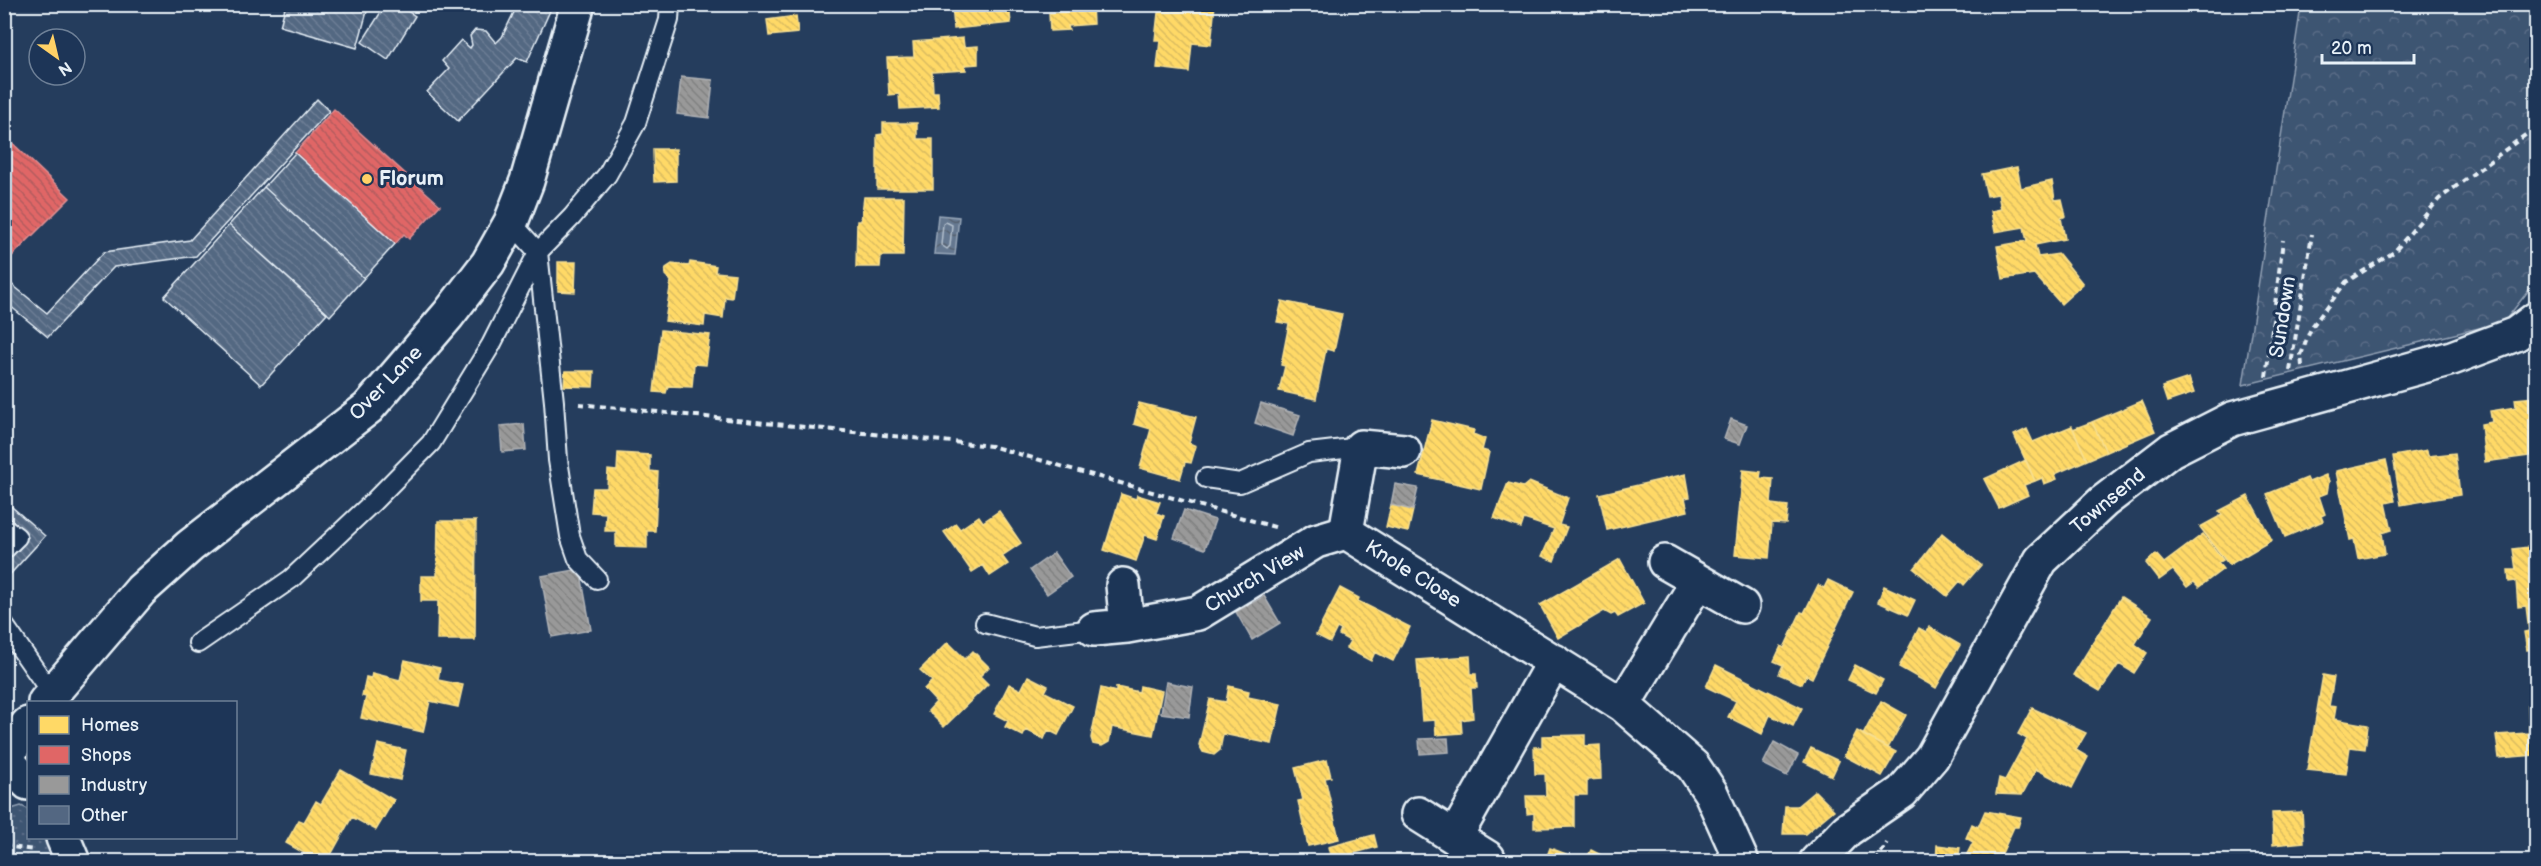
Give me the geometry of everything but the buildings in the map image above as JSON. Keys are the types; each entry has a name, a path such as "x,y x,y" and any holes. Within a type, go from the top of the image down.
{"street":[{"name":"Over Lane","path":"49,698 141,590 190,546 368,408 448,315 488,262 511,222 527,181 578,4"},
{"name":"Townsend","path":"1816,861 1847,830 1902,792 1932,757 2041,560 2103,502 2172,450 2232,419 2452,358 2516,334 2536,319"},
{"path":"1361,447 1404,451"},
{"name":"Knole Close","path":"1361,447 1346,532 1623,705 1693,766 1711,793 1742,861"},
{"name":"Church View","path":"1094,629 1127,626 1198,613 1316,541 1346,532"},
{"path":"1665,562 1742,606"},
{"path":"1623,705 1698,581"},
{"path":"1123,585 1127,626"},
{"path":"1455,837 1554,661"},
{"path":"27,725 16,740 5,762 27,782"},
{"path":"1418,814 1488,858"},
{"path":"64,839 73,861"}],"lane":[{"path":"198,643 291,579 431,442 491,345 537,252 572,217 607,175 636,123 669,20 670,4"},
{"path":"511,222 537,252 554,402 558,460 570,536 578,559 597,579"},
{"path":"1206,478 1240,483 1309,453 1361,447"},
{"path":"4,527 17,537 4,550"},
{"name":"Church View","path":"985,623 1035,636 1094,629"},
{"path":"4,626 49,698"}],"path":[{"path":"2284,404 2311,328 2346,282 2394,252 2439,199 2536,127"},
{"name":"Sundown","path":"2284,404 2312,234"},
{"path":"2283,240 2284,404"},
{"path":"2293,356 2301,355"},
{"path":"554,402 991,446 1284,530"}],"green space":[{"path":"2299,5 2536,5 2536,281 2504,322 2243,385 2300,13"},
{"path":"21,806 27,809 27,839 53,839 64,861 5,861 5,814 8,810"}],"water":[{"path":"938,215 959,217 955,255 934,254"}],"place":[{"name":"Florum","path":"367,179"}]}
